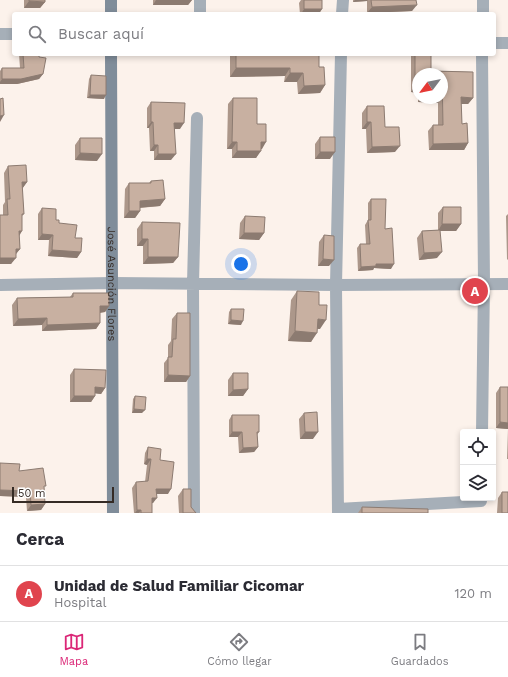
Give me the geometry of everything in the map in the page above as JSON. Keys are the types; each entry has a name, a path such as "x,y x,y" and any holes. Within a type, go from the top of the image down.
{"street":[{"path":"111,0 111,12"},
{"path":"200,0 200,12"},
{"path":"342,0 342,12"},
{"path":"483,0 483,12"},
{"path":"0,34 12,34"},
{"path":"496,43 508,43"},
{"name":"José Asunción Flores","path":"111,56 113,513"},
{"path":"341,56 336,285 338,511 460,501"},
{"path":"482,56 484,283 482,429"},
{"path":"194,513 193,284 197,118"},
{"path":"0,285 112,283 336,285 508,284"},
{"path":"481,501 482,513"}],"building":[{"path":"45,0 45,2 29,1"},
{"path":"304,0 322,0 322,9 304,9"},
{"path":"371,0 416,0 417,5 372,7"},
{"path":"23,56 39,56 46,58 43,74 21,79 2,79 2,68 24,68"},
{"path":"236,56 319,56 319,67 324,67 325,85 304,86 303,73 290,73 290,68 236,68"},
{"path":"415,56 431,56 431,68 415,68"},
{"path":"448,71 473,72 473,98 461,97 462,124 467,123 468,143 433,144 433,125 443,125 443,104 448,104"},
{"path":"91,75 106,76 106,95 90,95"},
{"path":"3,98 4,115 0,116 0,99"},
{"path":"233,98 257,98 257,124 266,124 266,142 261,142 261,151 237,151 237,142 232,142"},
{"path":"151,102 185,103 184,123 174,123 176,154 158,154 158,145 154,145 153,122 151,122"},
{"path":"367,106 384,106 385,127 399,127 400,146 372,147 371,122 367,122"},
{"path":"320,137 335,137 335,152 320,152"},
{"path":"80,138 102,138 102,154 80,153"},
{"path":"26,165 27,182 22,182 24,214 22,214 22,231 19,231 20,249 16,249 16,258 0,258 0,215 8,215 7,199 10,199 8,166"},
{"path":"163,180 165,199 140,201 140,211 129,211 129,183 151,183 151,181"},
{"path":"371,199 386,199 385,229 392,228 394,264 376,264 376,266 361,267 360,244 370,244 368,220 371,220"},
{"path":"443,207 461,207 461,224 442,224"},
{"path":"42,208 56,209 56,220 59,220 59,223 77,225 75,238 82,238 81,252 52,250 53,235 42,234"},
{"path":"245,216 265,217 264,233 244,233"},
{"path":"142,222 180,223 178,257 148,257 148,239 142,239"},
{"path":"440,230 442,252 424,253 422,231"},
{"path":"324,235 334,236 334,260 323,259"},
{"path":"297,291 319,292 319,305 327,305 326,320 318,319 317,333 295,331"},
{"path":"73,293 109,293 109,306 100,306 100,323 47,325 47,318 18,319 17,298 73,297"},
{"path":"231,309 244,309 243,321 231,320"},
{"path":"177,313 190,313 190,376 168,375 168,357 172,357 173,339 176,339"},
{"path":"74,369 106,370 105,388 95,387 95,396 74,396"},
{"path":"233,373 248,373 248,389 233,390"},
{"path":"500,387 508,387 508,423 500,422"},
{"path":"135,396 146,397 145,410 134,409"},
{"path":"317,412 318,432 305,432 304,413"},
{"path":"232,415 259,415 259,432 257,432 258,447 243,448 242,432 232,432"},
{"path":"148,447 161,449 160,460 174,462 171,489 156,489 157,498 152,498 152,513 141,513 141,510 137,510 136,482 148,481 151,459 147,459"},
{"path":"0,463 20,464 19,471 43,468 46,486 44,486 45,504 31,505 30,491 0,490"},
{"path":"183,489 191,489 191,507 196,513 183,513"},
{"path":"502,492 508,492 508,513 502,513"},
{"path":"362,507 428,509 428,513 362,513"}],"place":[{"name":"Unidad de Salud Familiar Cicomar","path":"475,291"}]}
